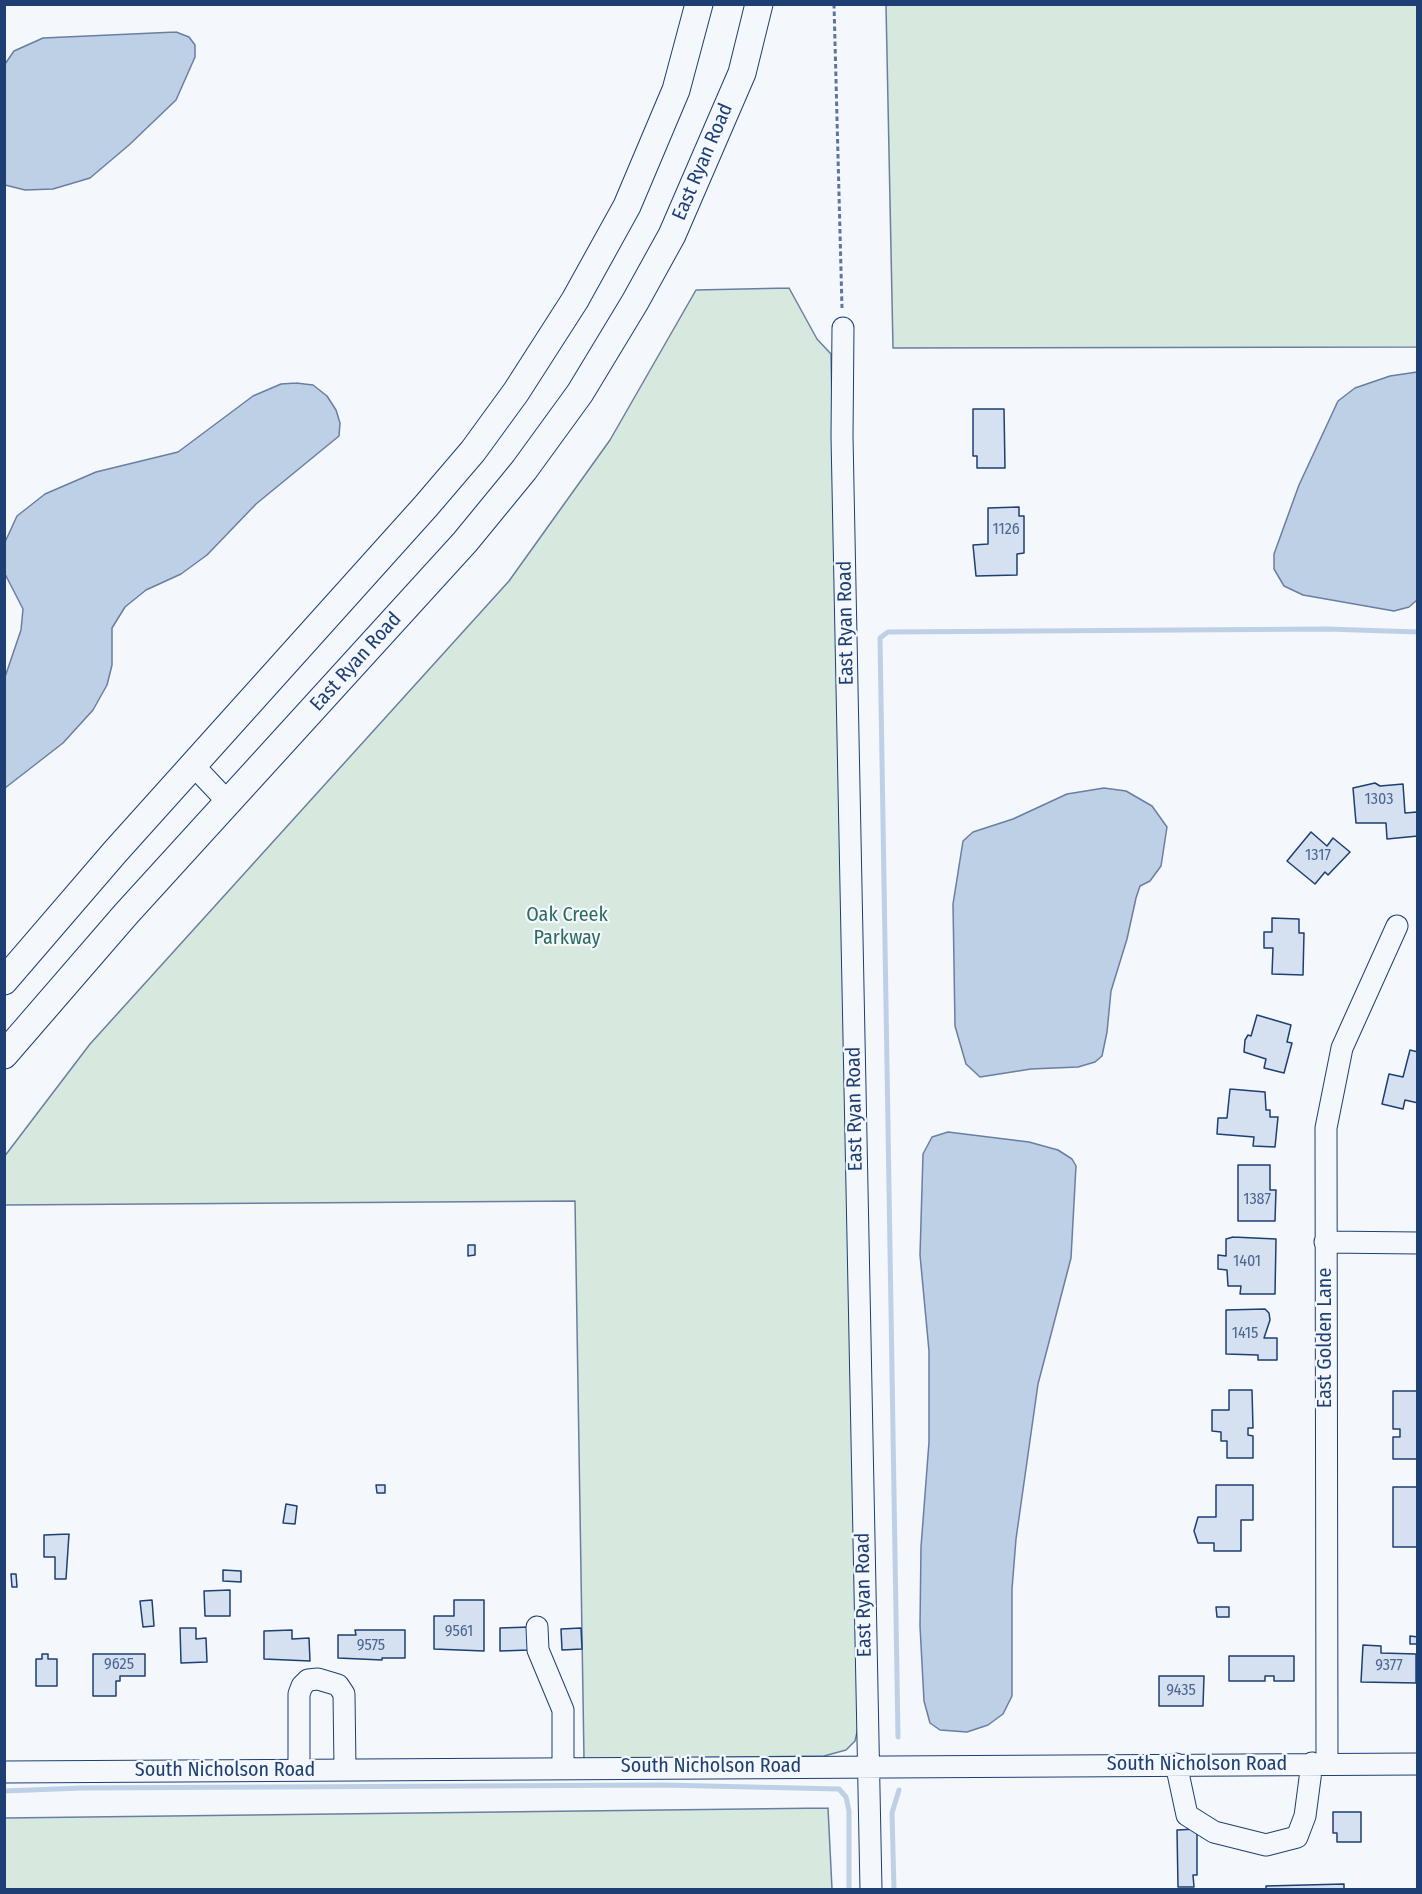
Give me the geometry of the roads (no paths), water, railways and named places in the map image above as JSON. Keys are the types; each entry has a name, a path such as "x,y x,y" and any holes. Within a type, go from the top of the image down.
{"main road":[{"path":"4,981 193,765 426,506 473,451 516,392 575,300 627,206 676,90 699,4"},
{"name":"East Ryan Road","path":"4,1055 126,914 465,542 524,470 580,393 672,235 742,73 759,4"}],"street":[{"name":"East Ryan Road","path":"843,328 842,447 870,1890"},
{"path":"193,765 228,802"},
{"name":"East Golden Lane","path":"1176,1764 1187,1815 1214,1832 1266,1845 1297,1837 1320,1763 1326,1128 1342,1048 1397,926"},
{"path":"1325,1242 1418,1243"},
{"path":"537,1627 538,1650 563,1710 563,1767"},
{"path":"299,1770 299,1694 302,1686 308,1680 318,1679 338,1685 344,1695 345,1769"},
{"name":"South Nicholson Road","path":"4,1772 867,1765 1418,1764"}],"water":[{"path":"176,32 189,37 195,45 195,57 176,100 129,145 90,178 53,189 25,190 5,185 5,64 14,51 43,38"},
{"path":"1417,372 1417,600 1409,607 1394,611 1303,595 1284,586 1274,569 1274,554 1299,485 1338,401 1355,388 1390,376"},
{"path":"281,384 313,385 327,396 336,410 340,423 339,436 256,504 207,555 181,574 146,590 125,607 112,628 112,665 107,685 93,710 63,743 5,788 5,677 21,630 23,609 5,574 5,542 17,516 45,494 96,472 178,452 253,396"},
{"path":"1104,788 1126,791 1152,806 1167,827 1161,866 1150,881 1140,886 1136,898 1127,939 1111,991 1102,1056 1095,1062 1078,1067 1031,1069 980,1077 966,1064 955,1026 953,904 963,841 973,832 1013,819 1067,794"},
{"path":"948,1132 1029,1142 1058,1150 1072,1159 1076,1166 1071,1258 1038,1384 1016,1539 1012,1589 1012,1696 1003,1714 988,1725 967,1732 940,1730 930,1723 924,1701 920,1626 921,1547 929,1442 929,1351 920,1255 923,1154 932,1137"}],"waterway":[{"path":"898,1737 880,638 888,632 1327,629 1418,632"},
{"path":"4,1791 82,1788 663,1785 839,1789 846,1797 849,1811 849,1890"},
{"path":"894,1890 892,1813 899,1790"}],"park label":[{"name":"Oak Creek Parkway","path":"567,926"}]}
